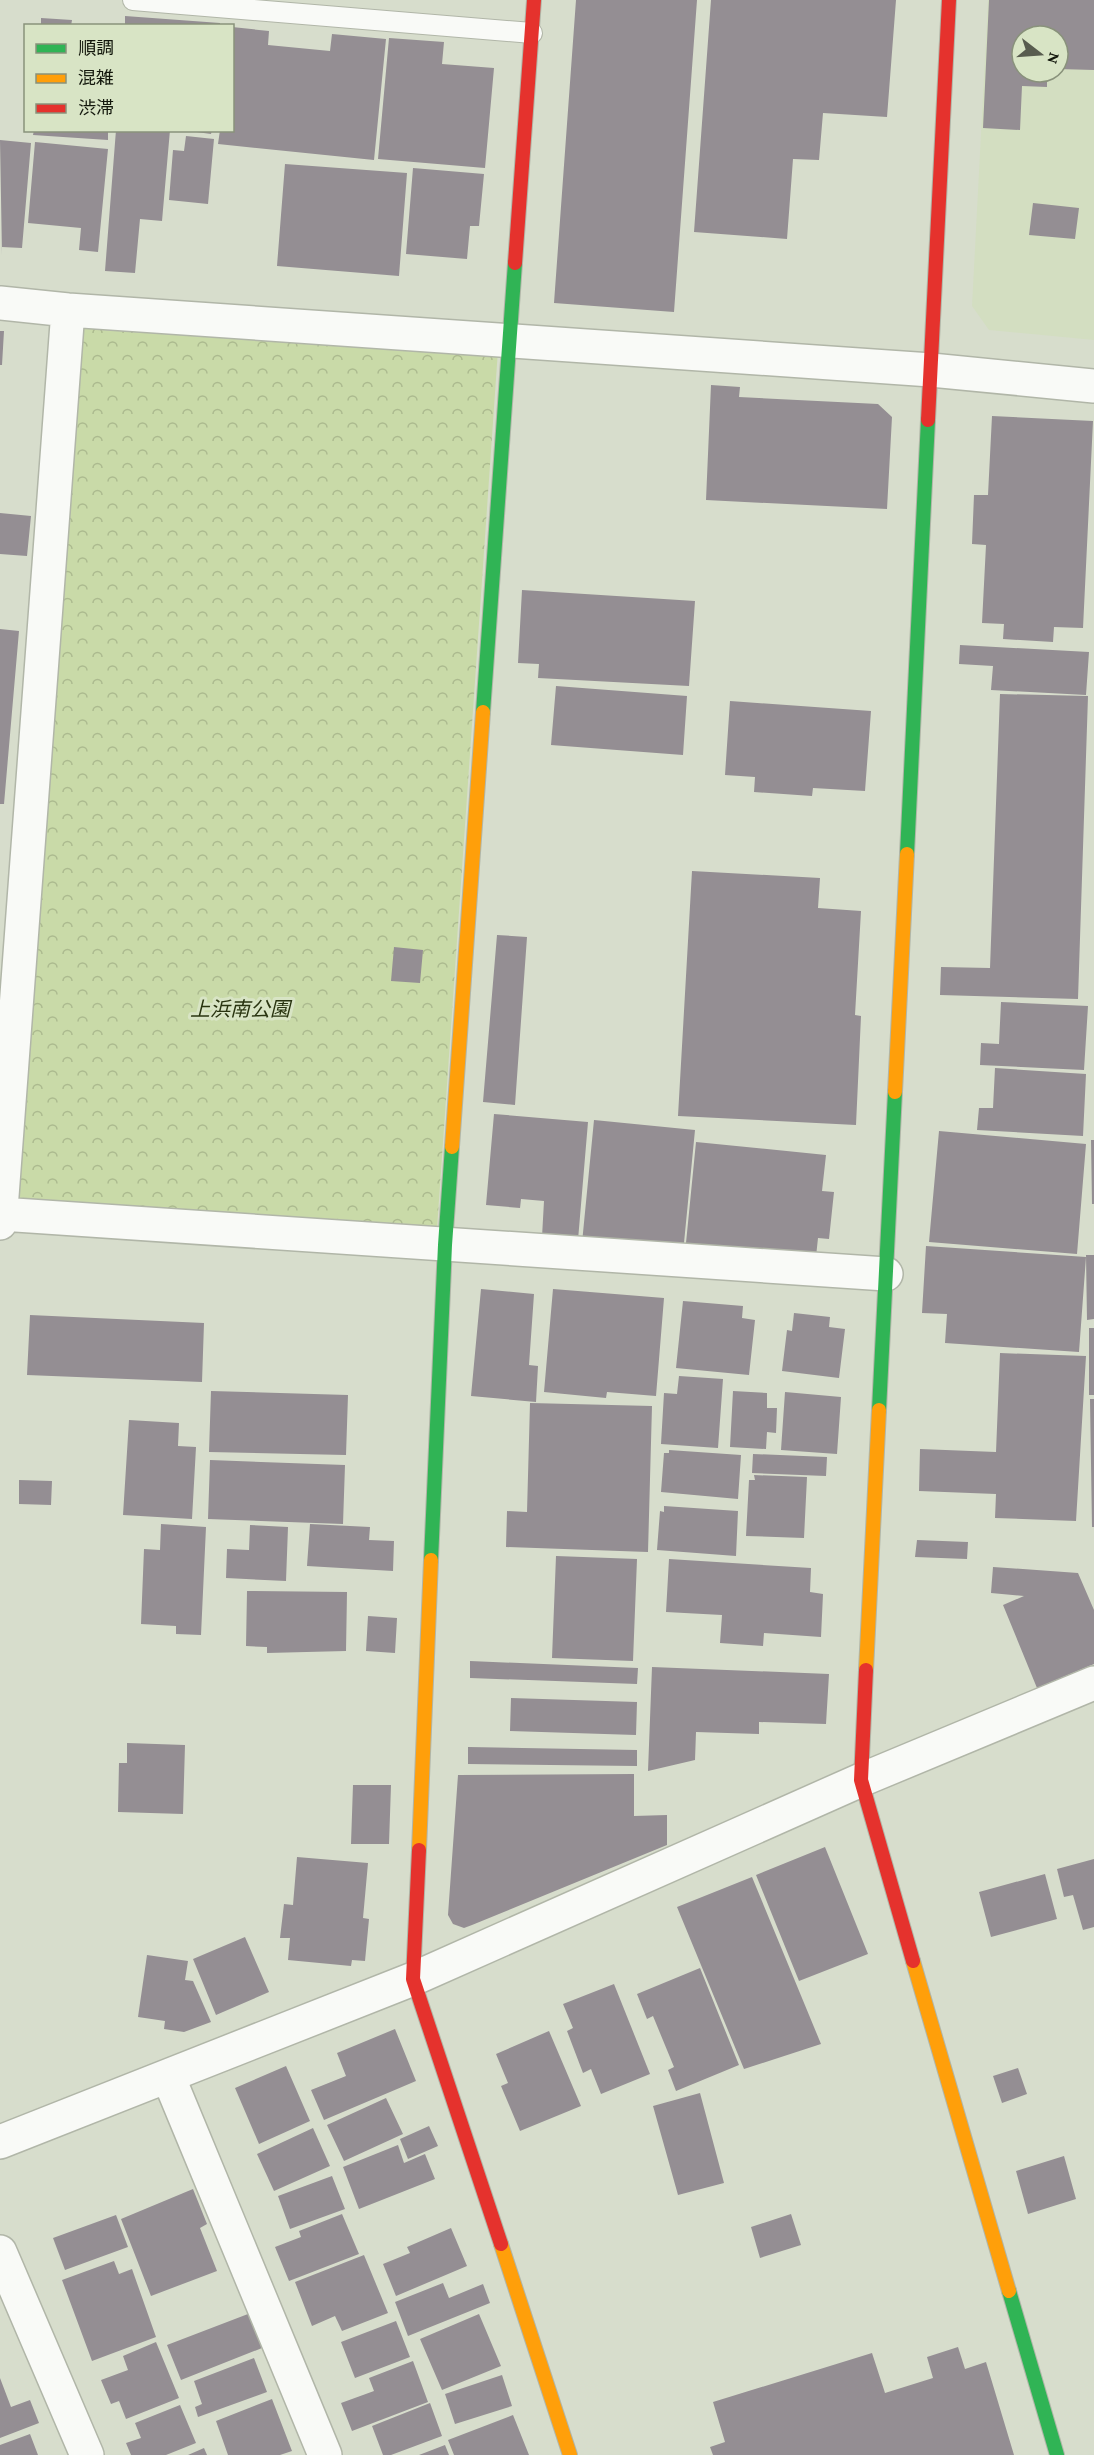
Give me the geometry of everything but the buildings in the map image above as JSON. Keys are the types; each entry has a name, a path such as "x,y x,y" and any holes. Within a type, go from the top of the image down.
{"street":[{"path":"534,0 445,1245 413,1979 570,2455"},
{"path":"949,0 861,1780 1057,2455"},
{"path":"0,303 68,310 931,370 1094,386"},
{"path":"0,1223 68,310"},
{"path":"0,1214 886,1274"},
{"path":"0,2142 413,1979 861,1780 1094,1683"},
{"path":"168,2076 325,2455"},
{"path":"0,2252 87,2455"}],"lane":[{"path":"133,0 532,33"}],"shaded area":[{"path":"988,0 1094,0 1094,340 989,330 972,306"}],"green space":[{"name":"上浜南公園","path":"80,323 498,350 436,1243 12,1210"}],"traffic: fast":[{"path":"483,712 515,263"},
{"path":"907,854 928,420"},
{"path":"879,1410 895,1092"},
{"path":"431,1560 445,1245 452,1147"},
{"path":"1009,2291 1057,2455"}],"traffic: slow":[{"path":"452,1147 483,712"},
{"path":"895,1092 907,854"},
{"path":"866,1670 879,1410"},
{"path":"419,1850 431,1560"},
{"path":"913,1961 1009,2291"},
{"path":"501,2244 570,2455"}],"traffic: jam":[{"path":"515,263 534,0"},
{"path":"928,420 949,0"},
{"path":"866,1670 861,1780 913,1961"},
{"path":"419,1850 413,1979 501,2244"}]}
